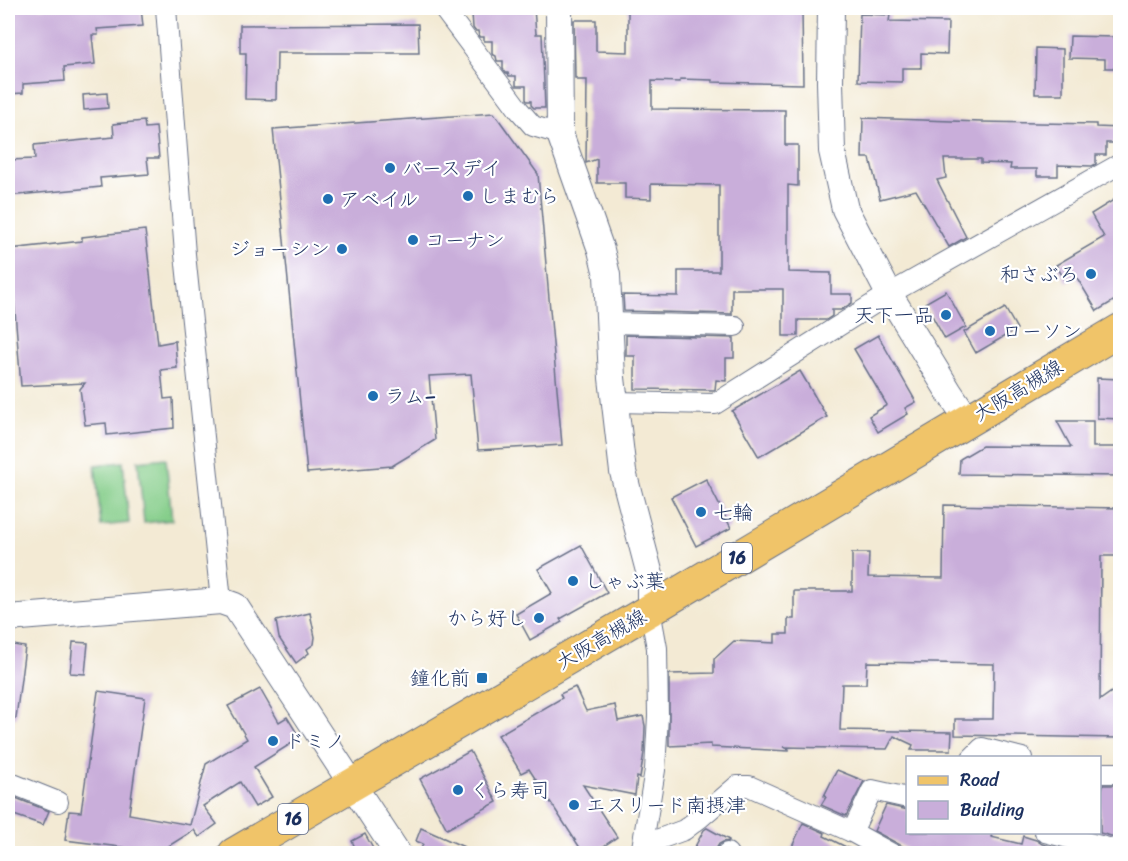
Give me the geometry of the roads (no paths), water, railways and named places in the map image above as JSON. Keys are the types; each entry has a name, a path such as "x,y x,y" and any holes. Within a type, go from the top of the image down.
{"main road":[{"name":"大阪高槻線","path":"234,854 1120,330"}],"street":[{"path":"166,8 187,266 221,601"},
{"path":"443,8 533,126 560,134"},
{"path":"560,8 560,134 601,250 607,275 612,378 623,472 650,575 650,610 657,648 658,716 655,770 642,849"},
{"path":"831,8 831,151 845,209 889,294 968,420"},
{"path":"615,402 715,404 889,294 1120,164"},
{"path":"609,323 735,326"},
{"path":"8,618 221,601 235,606 398,854"},
{"path":"974,756 982,748 1014,756"},
{"path":"1101,773 1120,773"},
{"path":"8,782 58,802"},
{"path":"642,849 684,830 736,786 748,786 852,832 892,854"},
{"path":"852,832 872,790 906,798"},
{"path":"1052,834 1120,851"}],"place":[{"name":"バースデイ","path":"390,168"},
{"name":"しまむら","path":"468,196"},
{"name":"アベイル","path":"328,199"},
{"name":"コーナン","path":"413,240"},
{"name":"ジョーシン","path":"342,249"},
{"name":"和さぶろ","path":"1091,274"},
{"name":"天下一品","path":"946,315"},
{"name":"ローソン","path":"990,331"},
{"name":"ラム−","path":"373,396"},
{"name":"七輪","path":"701,512"},
{"name":"しゃぶ葉","path":"573,581"},
{"name":"から好し","path":"539,618"},
{"name":"鐘化前","path":"482,678"},
{"name":"ドミノ","path":"273,741"},
{"name":"くら寿司","path":"458,790"},
{"name":"エスリード南摂津","path":"574,805"}]}
